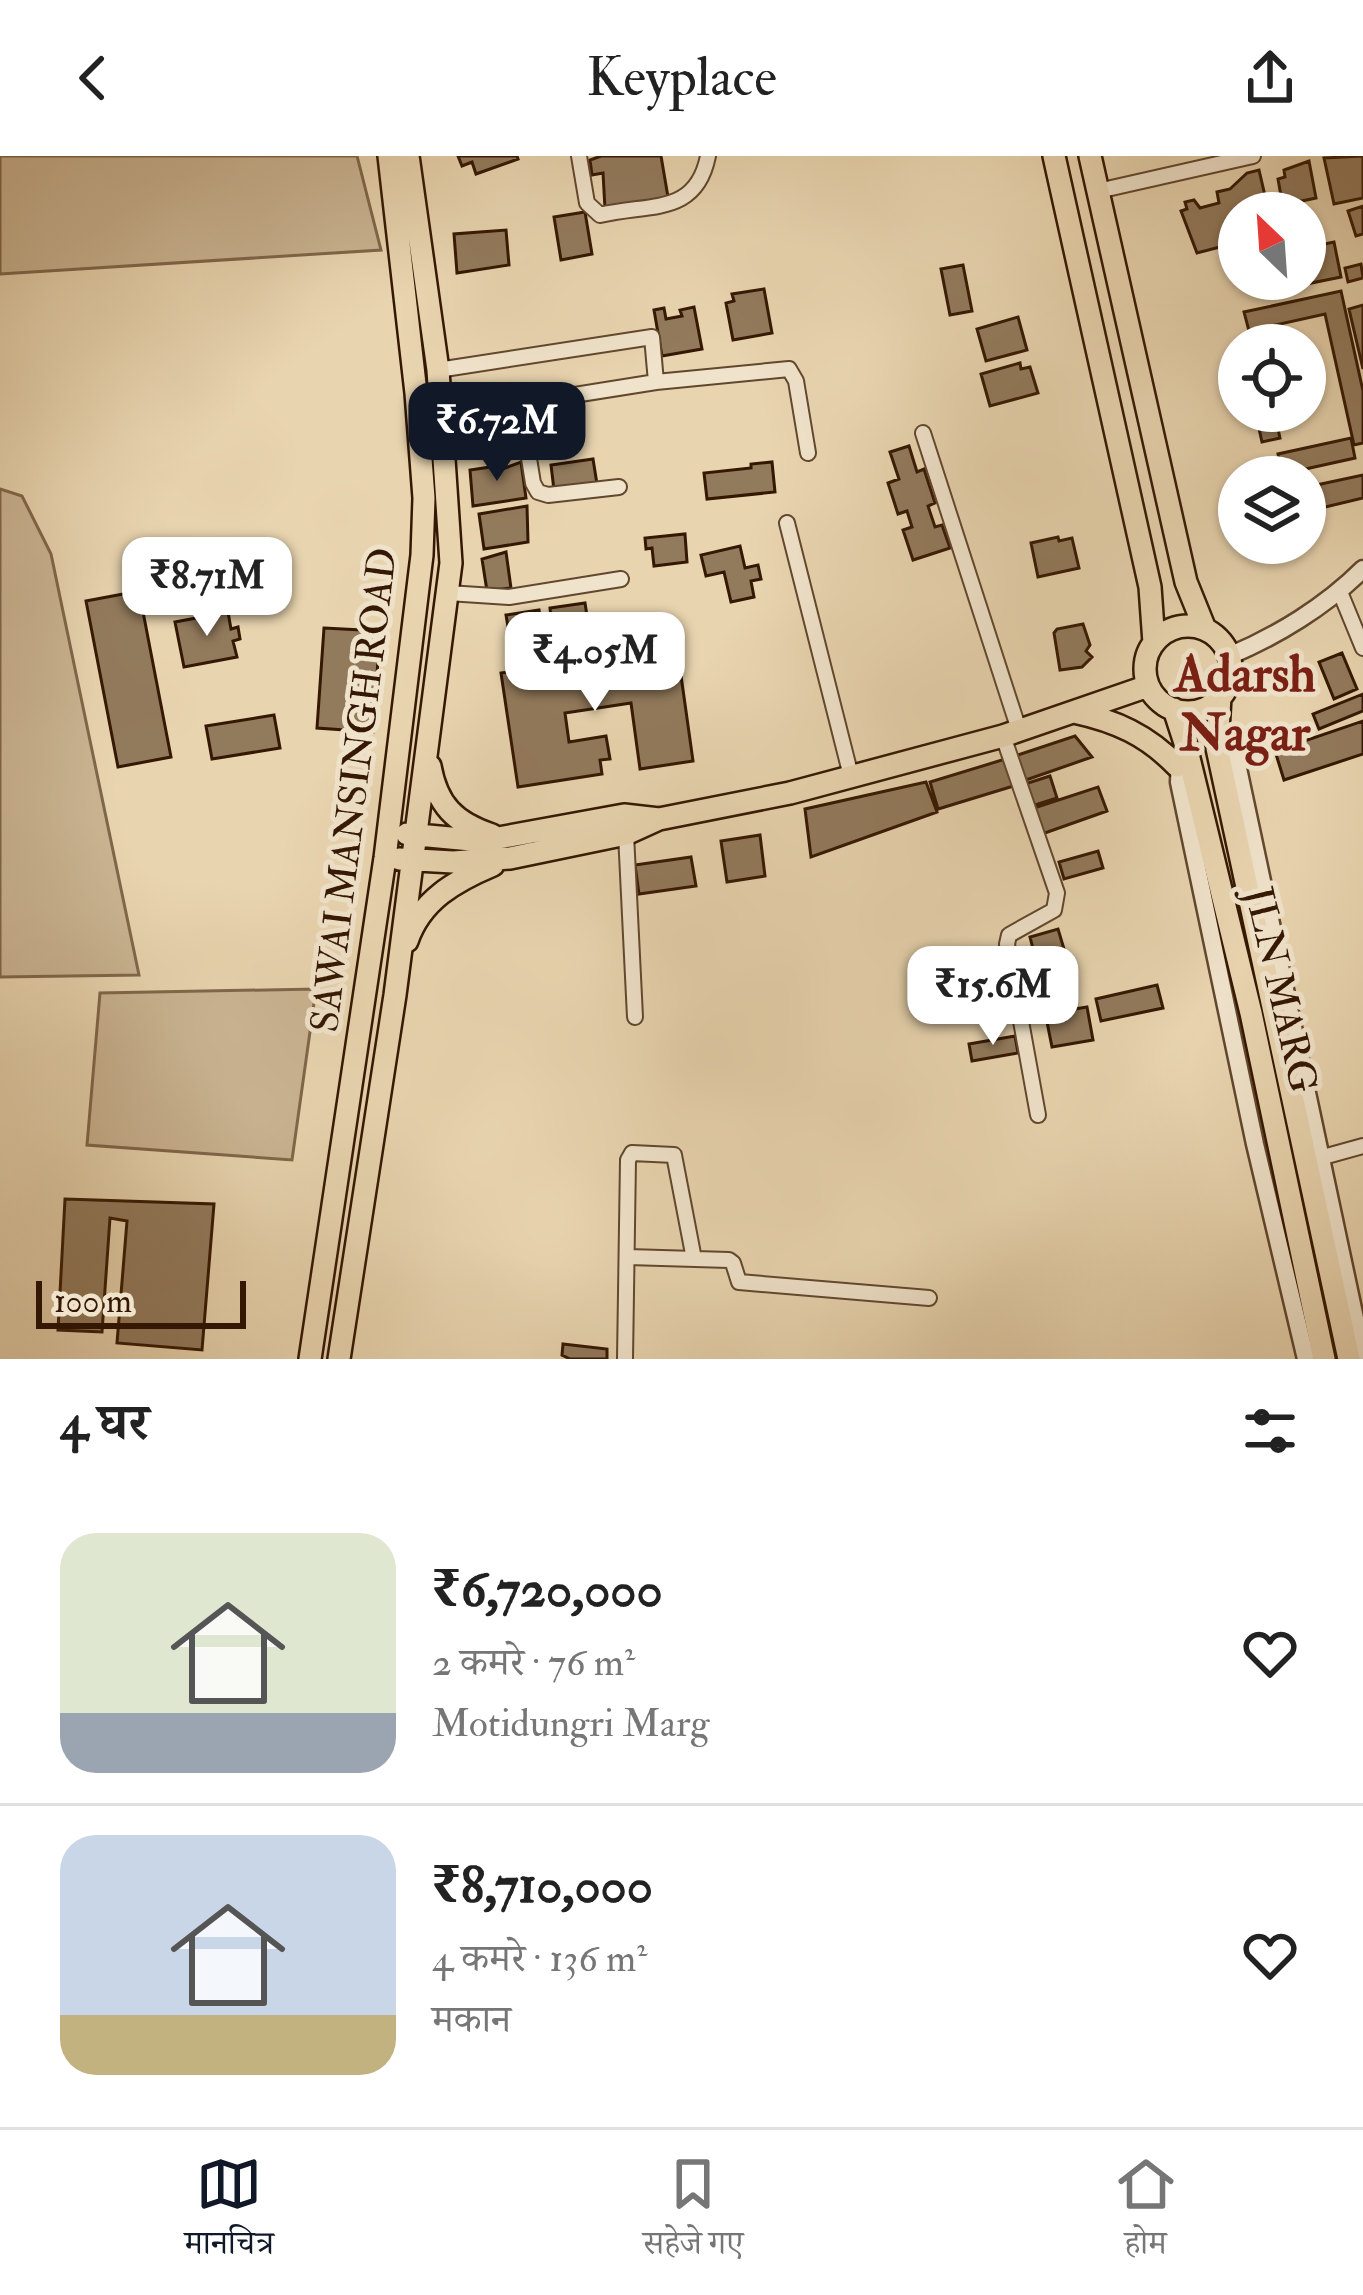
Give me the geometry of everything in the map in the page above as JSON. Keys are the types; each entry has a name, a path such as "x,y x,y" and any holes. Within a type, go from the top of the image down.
{"main road":[{"name":"SAWAI MANSINGH ROAD","path":"310,1359 385,858 422,555 424,498 416,393 389,156"},
{"path":"338,1359 417,836 451,545 438,370 408,156"},
{"path":"1054,156 1150,586 1154,643 1145,670 1148,686 1174,710 1200,710 1220,697 1229,682 1229,656 1218,638 1205,629 1177,627 1154,643"},
{"path":"1090,156 1186,582 1205,629"},
{"path":"385,858 413,861 626,834 659,819 790,793 1011,733 1148,686"},
{"name":"JLN MARG","path":"1220,697 1218,736 1313,1160 1347,1285 1348,1359"},
{"name":"JLN MARG","path":"1174,710 1251,1013 1324,1359"},
{"path":"1072,712 1107,719 1182,756"},
{"path":"426,748 433,784 444,807 508,849"},
{"path":"398,968 411,928 425,909 454,881 508,849 624,814 659,819"},
{"path":"388,830 508,849"}],"street":[{"path":"579,156 587,203 600,214 688,198 704,179 708,156"},
{"path":"1098,191 1253,156"},
{"path":"438,370 652,337 656,382"},
{"path":"442,416 656,382 789,369 796,381 808,454"},
{"path":"520,403 532,483 538,492 548,495 619,487"},
{"path":"923,433 1057,893 1054,910 1009,935 1007,944 1039,1115"},
{"path":"787,523 851,776"},
{"path":"1229,656 1340,592 1363,569"},
{"path":"448,592 509,597 621,579"},
{"path":"1340,592 1363,648"},
{"path":"1182,756 1255,1144 1306,1359"},
{"path":"626,834 634,1017"},
{"path":"1313,1160 1363,1146"},
{"path":"625,1359 629,1157 637,1151 667,1151 676,1159 694,1259"},
{"path":"628,1257 731,1261 741,1282 929,1298"},
{"path":"1347,1285 1363,1356"}],"shaded area":[{"path":"0,156 357,156 381,250 0,274"},
{"path":"0,489 22,496 51,554 139,975 0,977"},
{"path":"316,989 292,1160 87,1145 100,993"}],"building":[{"path":"458,156 518,159 476,174 472,162 462,166"},
{"path":"661,156 668,197 605,209 603,173 592,175 590,160"},
{"path":"1363,156 1363,198 1334,204 1324,158"},
{"path":"1309,161 1315,192 1280,192 1278,179 1285,177 1284,170"},
{"path":"1259,170 1264,192 1218,192 1218,198 1217,192 1230,189 1247,173"},
{"path":"1194,200 1200,208 1218,203 1218,248 1197,253 1181,211 1187,209 1185,202"},
{"path":"1363,206 1363,234 1356,236 1348,211"},
{"path":"585,212 592,254 561,260 554,217"},
{"path":"506,230 509,265 457,273 454,234"},
{"path":"1334,242 1341,277 1326,280 1326,244"},
{"path":"1361,264 1363,278 1348,282 1345,268"},
{"path":"963,265 972,311 950,315 941,269"},
{"path":"764,289 772,333 733,340 726,303 734,301 732,294"},
{"path":"1341,291 1363,391 1363,443 1354,445 1325,314 1280,324 1247,324 1244,312 1299,300 1326,300 1326,294"},
{"path":"1363,305 1363,369 1349,309"},
{"path":"694,307 702,349 662,356 654,310 664,308 666,319"},
{"path":"1018,317 1027,350 986,361 977,329"},
{"path":"1020,363 1021,369 1030,367 1038,393 990,406 981,374"},
{"path":"1260,432 1279,432 1280,438 1262,442"},
{"path":"1351,438 1355,458 1326,464 1326,456 1278,454"},
{"path":"909,446 917,472 924,469 935,503 928,506 935,527 942,525 950,548 913,560 903,530 912,527 907,511 898,514 888,483 899,479 890,452"},
{"path":"593,459 597,484 554,490 551,465"},
{"path":"521,462 526,498 473,506 470,470"},
{"path":"772,462 775,492 707,499 704,473"},
{"path":"1363,475 1363,498 1326,507 1326,483"},
{"path":"527,506 528,542 484,549 479,514"},
{"path":"685,534 687,562 654,566 652,548 646,549 645,538"},
{"path":"1058,537 1059,541 1072,538 1079,568 1038,577 1031,543"},
{"path":"740,546 745,568 758,565 761,579 751,581 754,597 731,602 724,572 706,576 701,555"},
{"path":"506,552 511,588 487,591 482,559"},
{"path":"139,591 171,757 118,767 86,601"},
{"path":"585,603 590,635 554,641 547,619 550,608"},
{"path":"539,610 544,639 511,644 506,615"},
{"path":"228,612 231,629 238,627 240,639 233,641 237,657 184,667 175,622"},
{"path":"1083,624 1090,645 1086,651 1092,657 1082,667 1060,670 1054,633"},
{"path":"324,628 380,631 373,732 317,728"},
{"path":"677,647 693,761 640,769 631,703 565,713 569,742 606,736 610,759 600,760 602,774 518,787 501,673"},
{"path":"1342,653 1357,689 1334,699 1319,662"},
{"path":"1363,694 1363,711 1319,729 1313,714"},
{"path":"274,715 280,748 212,759 206,726"},
{"path":"1363,721 1363,754 1284,780 1275,751"},
{"path":"1075,736 1092,757 1023,781 1015,756"},
{"path":"1012,757 1020,784 938,809 930,782"},
{"path":"1050,776 1057,798 1032,806 1025,784"},
{"path":"926,782 937,812 811,857 805,809"},
{"path":"1098,787 1107,811 1042,834 1034,808"},
{"path":"760,835 765,876 727,882 721,841"},
{"path":"1098,851 1103,868 1064,879 1059,862"},
{"path":"691,857 696,886 639,894 635,865"},
{"path":"1058,929 1067,959 1038,968 1030,937"},
{"path":"1157,985 1163,1008 1101,1021 1096,999"},
{"path":"1087,1007 1093,1040 1052,1047 1047,1022 1065,1020 1063,1011"},
{"path":"1015,1036 1018,1053 972,1061 969,1044"},
{"path":"65,1199 214,1204 202,1350 117,1343 127,1221 110,1218 102,1332 58,1330"},
{"path":"563,1344 607,1349 607,1359 570,1359 562,1355"}],"district":[{"name":"Adarsh Nagar","path":"1245,704"}]}
